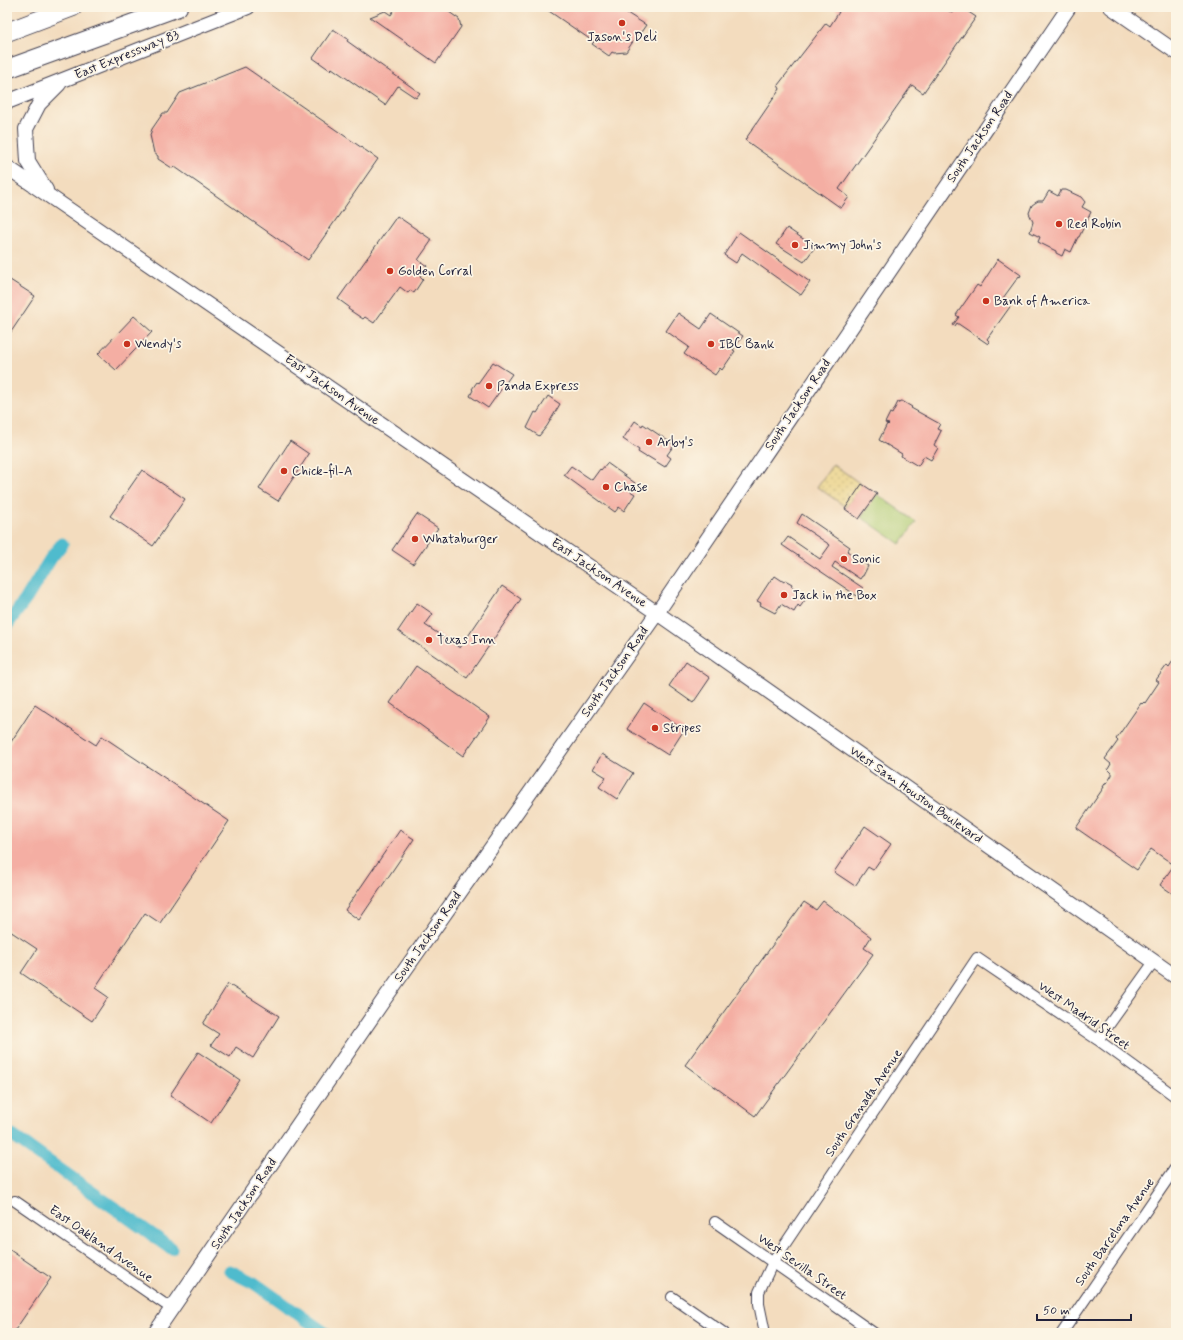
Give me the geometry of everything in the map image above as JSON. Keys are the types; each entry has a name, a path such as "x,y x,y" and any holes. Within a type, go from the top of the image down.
{"highway":[{"path":"7,32 73,7"},
{"path":"7,69 178,7"}],"main road":[{"name":"East Expressway 83","path":"7,102 248,7"},
{"name":"South Jackson Road","path":"155,1333 383,1001 657,612 1069,7"},
{"path":"1111,7 1176,52"},
{"path":"49,196 28,161 26,129 39,104 64,80"},
{"path":"7,92 30,93"},
{"name":"East Jackson Avenue","path":"7,167 657,612"},
{"name":"West Sam Houston Boulevard","path":"657,612 1176,977"}],"street":[{"name":"West Madrid Street","path":"977,958 1098,1040 1176,1097"},
{"name":"South Granada Avenue","path":"765,1333 759,1304 759,1292 773,1262 977,958"},
{"path":"1098,1040 1154,962"},
{"name":"South Barcelona Avenue","path":"1062,1333 1176,1166"},
{"name":"East Oakland Avenue","path":"15,1200 172,1309"},
{"name":"West Sevilla Street","path":"715,1222 874,1333"},
{"path":"672,1297 724,1333"}],"green space":[{"path":"877,494 916,522 900,544 861,517"}],"sand":[{"path":"833,464 862,485 846,507 817,487"}],"building":[{"path":"396,7 442,7 459,19 461,27 436,63 370,17 385,11 391,15"},
{"path":"543,7 620,7 619,8 646,25 626,52 612,52 609,56 592,44 594,42"},
{"path":"838,7 943,7 952,13 956,7 961,7 976,17 923,93 912,85 839,189 849,197 841,208 745,140 780,89 778,85 826,23 830,26 839,12 836,10"},
{"path":"333,29 348,39 347,41 420,93 416,98 398,86 385,105 332,68 330,70 313,58"},
{"path":"245,67 378,159 308,260 175,167 172,168 158,159 158,156 154,153 150,135 152,129 163,113 167,113 180,93"},
{"name":"Red Robin","path":"1061,190 1066,190 1081,197 1085,202 1082,207 1091,212 1071,252 1065,249 1062,256 1056,253 1056,251 1038,242 1040,237 1030,232 1033,222 1029,213 1032,205 1038,201 1043,201 1049,191 1058,196"},
{"name":"Golden Corral","path":"397,216 432,240 418,260 427,266 420,276 423,279 414,293 410,290 408,293 400,287 374,323 365,317 363,319 348,309 349,307 338,299"},
{"name":"Jimmy John's","path":"787,228 815,247 804,262 776,244"},
{"path":"739,232 810,282 801,295 742,253 736,263 724,255"},
{"name":"Bank of America","path":"998,259 1021,275 1003,298 1012,304 987,339 989,341 988,344 957,323 955,326 953,325 959,317 956,315 977,285 980,287"},
{"path":"7,278 35,296 11,332 7,330"},
{"name":"IBC Bank","path":"678,313 701,329 711,314 743,336 722,370 720,368 715,375 684,354 689,347 666,331"},
{"path":"134,316 152,332 116,370 98,354"},
{"name":"Panda Express","path":"493,362 512,374 488,408 470,396 473,390 472,389"},
{"path":"548,396 560,404 547,426 539,436 527,428 535,412 537,413"},
{"path":"902,401 912,407 911,408 940,424 937,429 941,431 934,445 938,448 931,460 924,456 918,466 879,440 887,424 889,424 885,423 890,413 892,414 898,402"},
{"name":"Arby's","path":"635,421 642,426 643,424 674,445 667,455 671,458 665,467 638,452 639,450 623,439"},
{"name":"Chick-fil-A","path":"290,441 309,454 278,501 259,489"},
{"name":"Chase","path":"607,463 635,483 630,491 635,494 624,511 619,507 615,512 564,475 571,466 592,480 600,469 601,470"},
{"path":"142,470 185,499 153,546 110,516"},
{"path":"862,484 877,494 859,519 845,509"},
{"name":"Whataburger","path":"417,514 438,528 413,564 392,550"},
{"path":"802,514 850,547 847,551 868,566 860,579 835,562 832,567 863,588 857,596 782,545 788,537 820,559 830,545 797,523"},
{"name":"Jack in the Box","path":"775,576 784,582 785,580 792,584 791,586 808,596 800,607 798,605 794,612 781,604 775,613 760,605 761,603 757,601 772,578 773,579"},
{"name":"Texas Inn","path":"502,586 521,599 467,678 398,631 417,603 433,614 425,625 460,648"},
{"path":"1176,656 1176,896 1160,885 1174,865 1151,849 1137,870 1076,828 1112,775 1108,769 1111,764 1105,759 1118,741 1116,739 1141,703 1145,703 1159,682 1156,680 1167,665 1169,667"},
{"path":"686,661 710,678 693,703 669,686"},
{"path":"416,666 490,717 463,756 390,703"},
{"path":"644,703 684,730 668,755 627,729"},
{"path":"35,705 96,745 102,736 229,821 160,923 145,913 95,988 108,997 92,1021 21,973 37,949 7,929 7,748"},
{"path":"602,754 633,773 617,799 599,787 606,777 593,769"},
{"path":"865,826 891,844 873,870 868,867 855,886 834,872"},
{"path":"400,830 414,839 359,920 345,910"},
{"path":"823,901 871,937 864,948 873,954 755,1116 685,1065 804,902 816,910"},
{"path":"228,984 279,1016 253,1058 236,1047 230,1057 211,1045 219,1034 203,1024"},
{"path":"198,1052 240,1080 211,1123 170,1095"},
{"path":"7,1248 51,1278 13,1333 7,1333"}],"waterway":[{"path":"7,625 26,599 51,558 62,544"},
{"path":"7,1132 171,1248"},
{"path":"230,1271 254,1283 325,1333"}],"place":[{"name":"Jason's Deli","path":"622,23"},
{"name":"Red Robin","path":"1059,224"},
{"name":"Jimmy John's","path":"795,245"},
{"name":"Golden Corral","path":"390,271"},
{"name":"Bank of America","path":"986,301"},
{"name":"Wendy's","path":"127,344"},
{"name":"IBC Bank","path":"711,344"},
{"name":"Panda Express","path":"489,386"},
{"name":"Arby's","path":"649,442"},
{"name":"Chick-fil-A","path":"284,471"},
{"name":"Chase","path":"606,487"},
{"name":"Whataburger","path":"415,539"},
{"name":"Sonic","path":"844,559"},
{"name":"Jack in the Box","path":"784,595"},
{"name":"Texas Inn","path":"429,640"},
{"name":"Stripes","path":"655,728"}]}
